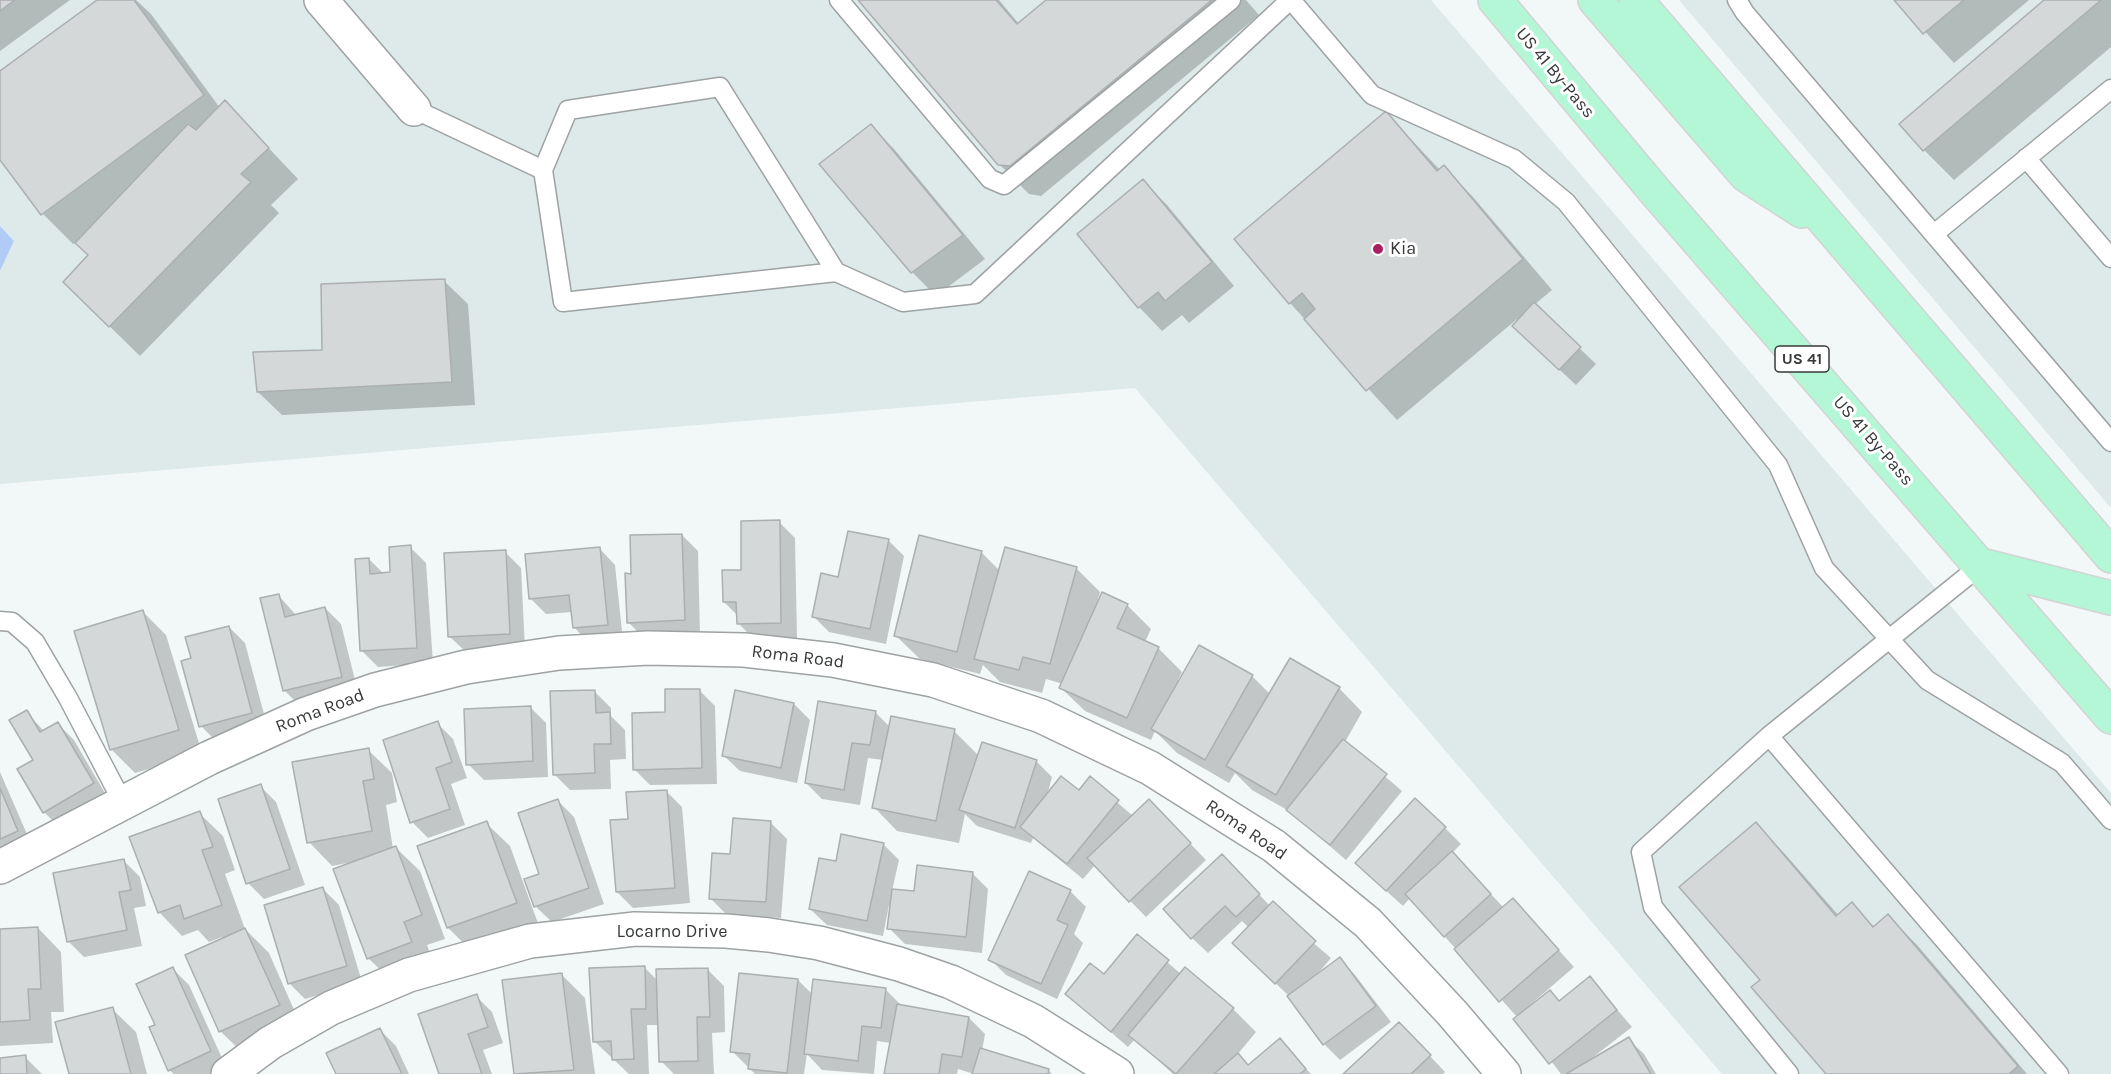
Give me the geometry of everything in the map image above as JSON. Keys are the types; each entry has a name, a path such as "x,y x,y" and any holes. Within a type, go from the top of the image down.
{"main road":[{"name":"US 41 By-Pass","path":"1495,0 1653,189 2111,717"},
{"path":"1595,0 1746,175 1832,230"},
{"path":"1636,0 2111,556"},
{"path":"1981,565 2111,598"}],"street":[{"path":"321,0 414,109"},
{"name":"Roma Road","path":"0,867 209,758 306,714 375,690 466,667 559,653 648,648 744,650 833,660 933,680 1041,716 1150,768 1274,846 1368,923 1452,1012 1504,1074"},
{"name":"Locarno Drive","path":"228,1074 270,1043 321,1013 409,975 530,941 635,929 769,935 819,944 899,964 951,982 1033,1021 1117,1074"}],"lane":[{"path":"839,0 990,179 1004,185 1231,0"},
{"path":"836,273 720,87 568,110 543,170 563,302 836,273 903,303 975,294 1290,0 1372,95 1514,159 1566,202 1778,465 1824,568 1887,640 1927,680 2062,763 2111,820"},
{"path":"1737,0 1745,13 2111,442"},
{"path":"1934,234 2111,89"},
{"path":"414,109 543,170"},
{"path":"2026,158 2111,258"},
{"path":"1789,1074 1653,907 1641,852 1769,736 1981,565"},
{"path":"0,621 12,622 35,642 68,698 123,803"},
{"path":"1769,736 2059,1074"}],"shaded area":[{"path":"0,0 1431,0 2111,793 2111,1074 1722,1074 1135,388 0,484 0,271 14,241 0,226"},
{"path":"1679,0 2111,0 2111,508"}],"water":[{"path":"0,226 14,241 0,271"}],"building":[{"path":"0,0 15,0 0,11"},
{"path":"97,0 134,0 204,95 41,215 0,160 0,71"},
{"path":"858,0 996,0 1017,24 1046,0 1212,0 1010,166 998,165"},
{"path":"1894,0 1964,0 1923,34"},
{"path":"2044,0 2101,0 1923,151 1899,124"},
{"path":"225,100 269,148 241,174 251,182 109,327 63,282 88,255 75,243 188,124 196,130"},
{"name":"Kia","path":"1386,111 1437,171 1444,165 1523,259 1366,391 1304,319 1315,309 1302,293 1289,304 1234,239"},
{"path":"871,124 963,235 911,273 819,164"},
{"path":"1143,179 1212,262 1165,301 1158,292 1138,308 1077,234"},
{"path":"445,279 452,382 257,392 253,352 322,350 321,284"},
{"path":"1534,302 1581,347 1559,370 1512,326"},
{"path":"780,520 781,623 737,624 736,602 723,602 722,570 741,570 741,521"},
{"path":"848,531 889,539 870,629 812,617 821,573 838,577"},
{"path":"682,534 685,620 627,623 625,573 631,574 630,535"},
{"path":"919,535 982,551 957,652 894,636"},
{"path":"411,545 417,648 360,651 355,559 369,558 370,574 390,572 389,547"},
{"path":"600,547 608,625 573,628 569,595 529,599 525,554"},
{"path":"1005,547 1077,567 1050,664 1023,657 1019,670 974,659"},
{"path":"506,550 510,634 448,637 444,553"},
{"path":"1102,592 1128,604 1117,628 1159,647 1127,718 1059,688"},
{"path":"279,594 285,617 325,607 342,677 283,691 260,598"},
{"path":"143,610 179,730 110,750 74,631"},
{"path":"229,626 252,713 199,727 181,661 191,658 185,637"},
{"path":"1199,645 1253,675 1205,760 1151,729"},
{"path":"1290,658 1340,687 1276,795 1226,766"},
{"path":"665,689 700,689 702,768 633,770 632,713 665,712"},
{"path":"595,690 596,713 610,712 611,744 594,744 595,773 553,775 550,691"},
{"path":"735,690 794,703 781,768 722,756"},
{"path":"818,701 876,711 870,745 852,743 844,790 805,783"},
{"path":"531,706 533,761 466,765 464,709"},
{"path":"27,710 40,732 58,722 94,783 43,813 17,769 33,760 9,720"},
{"path":"891,716 955,729 936,821 872,808"},
{"path":"438,721 452,762 436,768 450,809 410,823 383,740"},
{"path":"1343,739 1387,774 1330,845 1286,810"},
{"path":"982,742 1037,760 1015,828 959,810"},
{"path":"369,748 374,779 363,781 372,831 307,843 292,762"},
{"path":"1061,776 1079,790 1090,776 1119,800 1067,864 1020,827"},
{"path":"261,784 290,869 246,884 218,799"},
{"path":"0,788 18,831 0,839"},
{"path":"667,790 675,888 616,892 610,820 628,819 626,792"},
{"path":"1415,798 1446,827 1386,891 1355,863"},
{"path":"558,799 589,888 534,907 524,879 539,874 518,813"},
{"path":"1149,799 1191,843 1129,902 1087,858"},
{"path":"200,811 213,847 202,850 222,905 184,919 180,905 158,913 129,837"},
{"path":"733,818 771,821 766,902 709,899 712,853 730,854"},
{"path":"487,821 517,903 447,928 417,846"},
{"path":"1756,822 1836,916 1852,902 1873,927 1888,914 2018,1066 2009,1074 1826,1074 1751,987 1760,980 1679,887"},
{"path":"841,834 884,843 867,921 809,909 819,858 836,861"},
{"path":"396,846 422,915 404,922 412,942 367,959 333,869"},
{"path":"1452,851 1491,894 1444,937 1405,894"},
{"path":"1222,854 1260,894 1236,917 1225,906 1191,939 1163,909"},
{"path":"124,859 131,890 119,892 127,930 67,942 53,873"},
{"path":"917,865 973,872 966,937 887,929 892,889 914,891"},
{"path":"1029,871 1071,890 1057,920 1068,925 1041,984 988,960"},
{"path":"323,887 347,966 288,984 264,905"},
{"path":"1513,898 1559,950 1499,1002 1454,949"},
{"path":"1273,901 1316,941 1275,984 1232,943"},
{"path":"38,927 41,989 28,989 30,1020 0,1022 0,929"},
{"path":"245,928 280,1005 219,1032 185,955"},
{"path":"1137,934 1169,960 1111,1032 1065,994 1090,963 1104,974"},
{"path":"1340,957 1376,1006 1323,1045 1287,996"},
{"path":"645,966 646,1009 631,1009 634,1059 612,1060 611,1041 593,1042 589,968"},
{"path":"173,967 211,1051 168,1071 149,1027 155,1025 136,984"},
{"path":"1185,967 1234,1008 1176,1074 1128,1035"},
{"path":"708,968 710,1017 697,1017 698,1061 659,1062 656,969"},
{"path":"562,973 574,1070 514,1074 502,980"},
{"path":"739,973 798,979 787,1073 748,1069 750,1054 730,1052"},
{"path":"1590,976 1617,1010 1549,1064 1513,1019 1550,990 1559,1001"},
{"path":"813,979 886,988 881,1028 862,1026 858,1061 804,1054"},
{"path":"477,994 488,1027 468,1034 482,1074 439,1074 418,1014"},
{"path":"897,1004 969,1017 962,1057 942,1054 939,1074 884,1074"},
{"path":"113,1007 131,1074 69,1074 55,1022"},
{"path":"1399,1022 1431,1055 1411,1074 1343,1074"},
{"path":"380,1028 402,1074 336,1074 326,1053"},
{"path":"1629,1037 1651,1074 1566,1074"},
{"path":"1280,1038 1306,1069 1300,1074 1214,1074 1238,1053 1248,1065"},
{"path":"980,1048 1049,1069 1048,1074 972,1074"},
{"path":"26,1055 27,1074 0,1074 0,1058"}],"place":[{"name":"Kia","path":"1378,249"}]}
